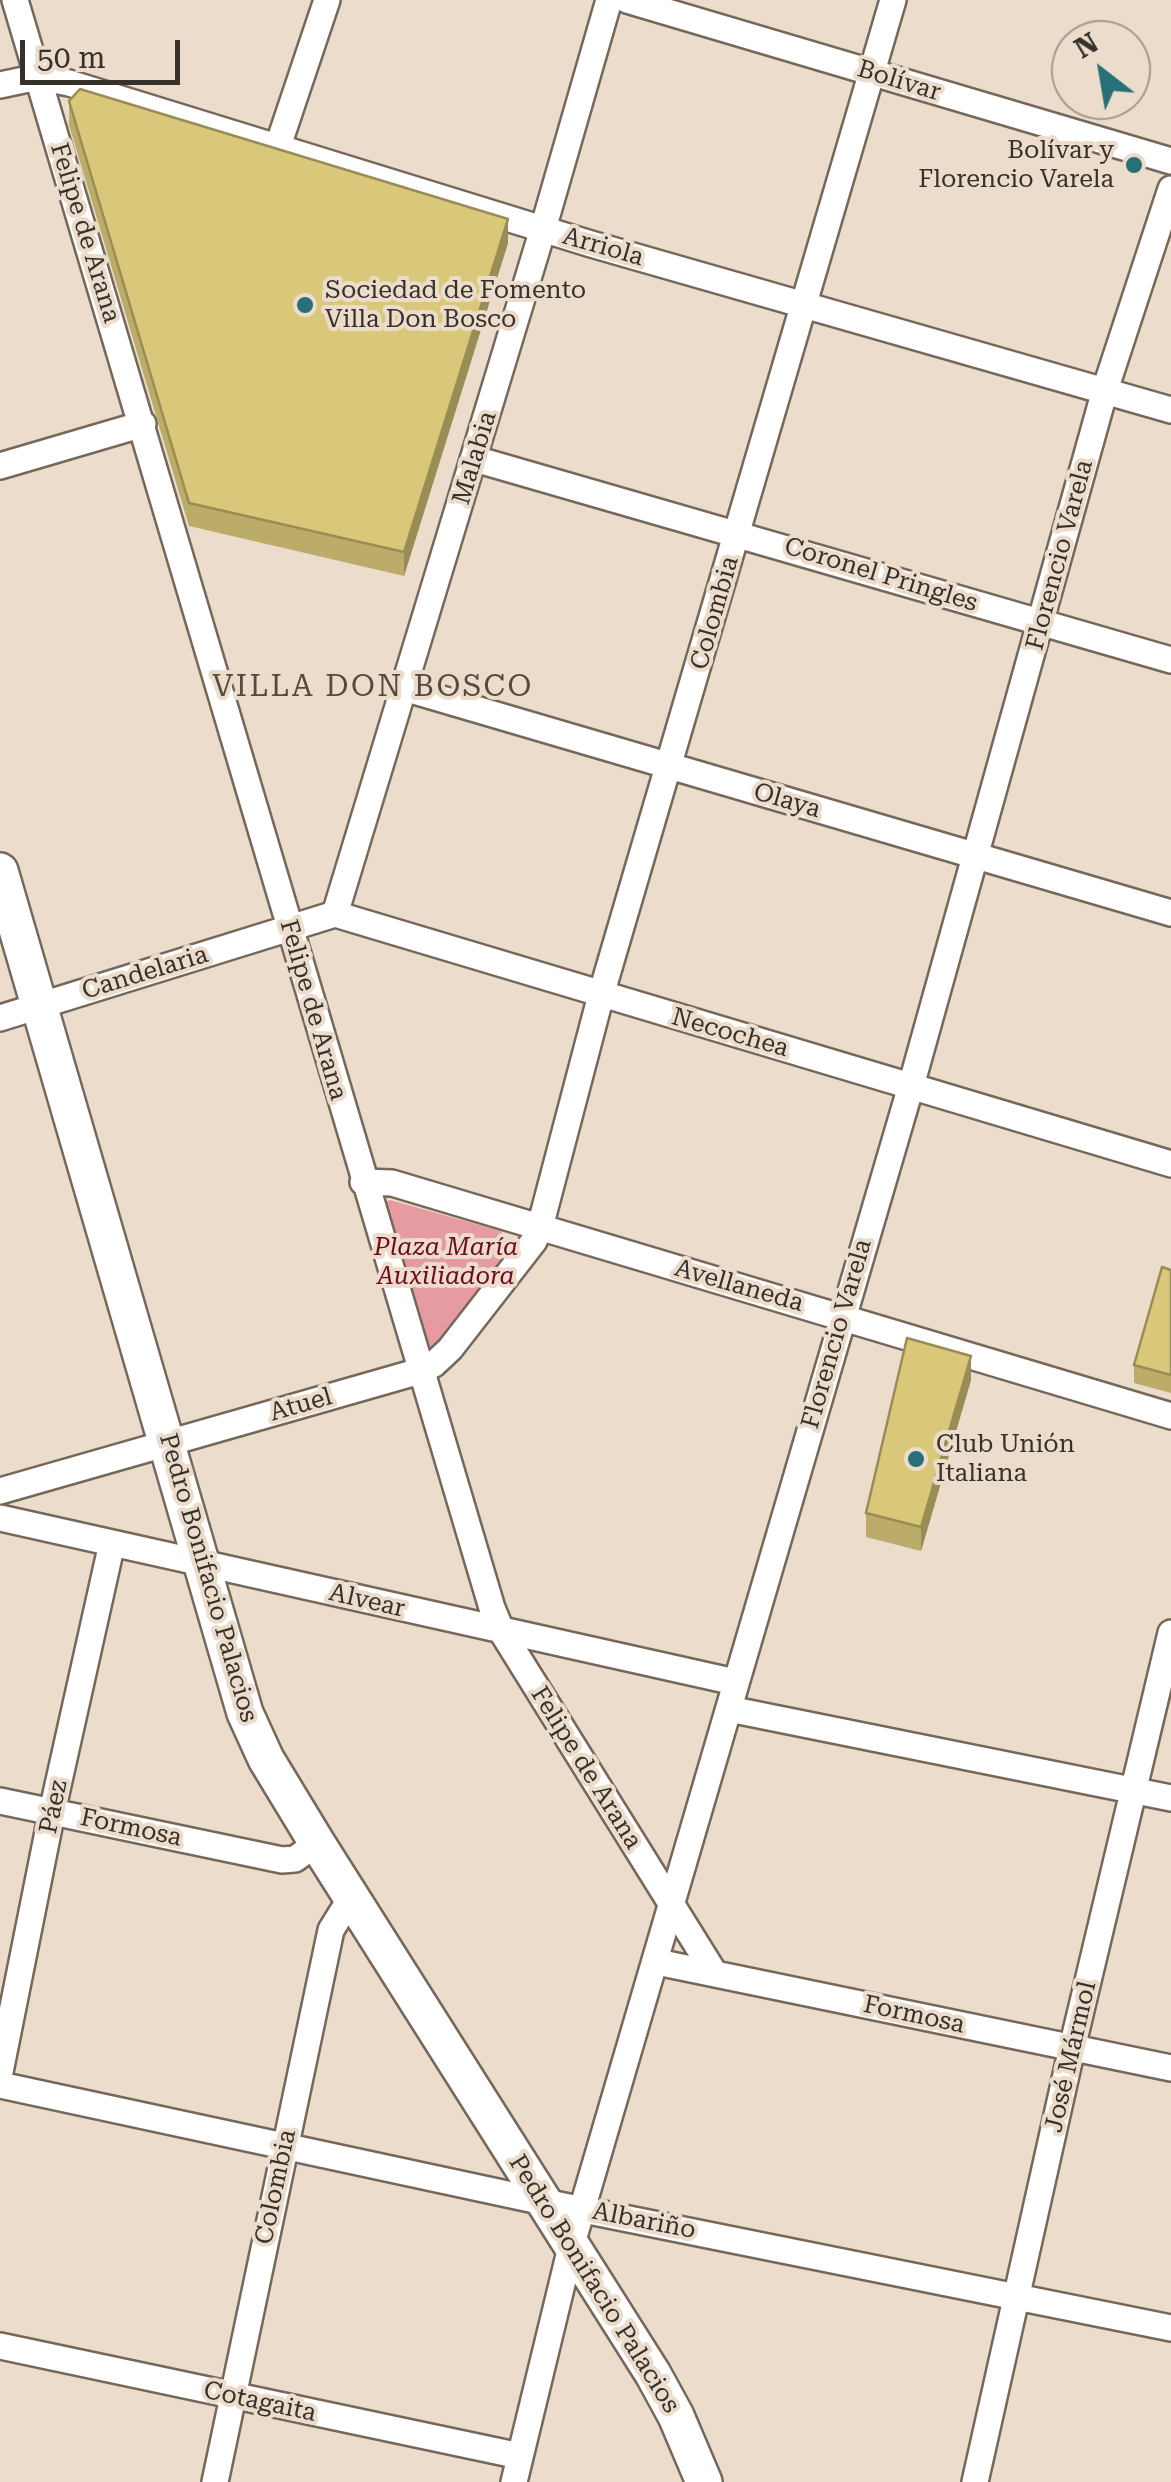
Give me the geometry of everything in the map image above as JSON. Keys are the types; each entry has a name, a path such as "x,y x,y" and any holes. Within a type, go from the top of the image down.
{"street":[{"name":"Felipe de Arana","path":"15,0 363,1182 502,1632 715,1974"},
{"path":"278,146 327,0"},
{"name":"Malabia","path":"335,914 544,230 610,0"},
{"name":"Bolívar","path":"628,0 1171,161"},
{"name":"Colombia","path":"540,1226 601,995 893,0"},
{"path":"0,85 38,77"},
{"name":"Arriola","path":"38,77 278,146 544,230 1171,410"},
{"name":"Florencio Varela","path":"514,2482 571,2247 912,1086 1106,390 1171,189"},
{"path":"0,466 142,424"},
{"name":"Coronel Pringles","path":"474,458 1171,660"},
{"name":"Olaya","path":"404,688 1171,913"},
{"name":"Pedro Bonifacio Palacios","path":"0,871 245,1713 266,1759 317,1842 664,2392 704,2482"},
{"path":"290,930 335,914"},
{"name":"Necochea","path":"335,914 1171,1164"},
{"name":"Candelaria","path":"0,1018 290,930"},
{"name":"Avellaneda","path":"363,1182 392,1183 1171,1416"},
{"name":"Atuel","path":"0,1491 420,1371 450,1349 534,1241 540,1226"},
{"name":"Alvear","path":"0,1518 736,1682"},
{"name":"Páez","path":"0,2072 52,1812 112,1544"},
{"name":"José Mármol","path":"974,2482 1171,1634"},
{"path":"729,1709 1171,1798"},
{"name":"Formosa","path":"0,1801 282,1860 294,1859 317,1842"},
{"name":"Colombia","path":"215,2482 331,1930 344,1908 356,1904"},
{"name":"Formosa","path":"657,1962 1171,2068"},
{"name":"Albariño","path":"0,2085 582,2210 1171,2328"},
{"name":"Cotagaita","path":"0,2346 520,2456"}],"green space":[{"name":"Plaza María Auxiliadora","path":"390,1200 501,1231 508,1239 507,1250 435,1349 426,1343 382,1212 382,1203"}],"building":[{"name":"Sociedad de Fomento Villa Don Bosco","path":"80,89 508,219 404,552 189,503 69,101"},
{"path":"1162,1267 1171,1270 1171,1375 1134,1365"},
{"name":"Club Unión Italiana","path":"907,1338 971,1356 921,1527 866,1513"}],"place":[{"name":"Bolívar y Florencio Varela","path":"1134,165"},
{"name":"Sociedad de Fomento Villa Don Bosco","path":"305,305"},
{"name":"Club Unión Italiana","path":"916,1459"}],"district":[{"name":"VILLA DON BOSCO","path":"373,687"}]}
